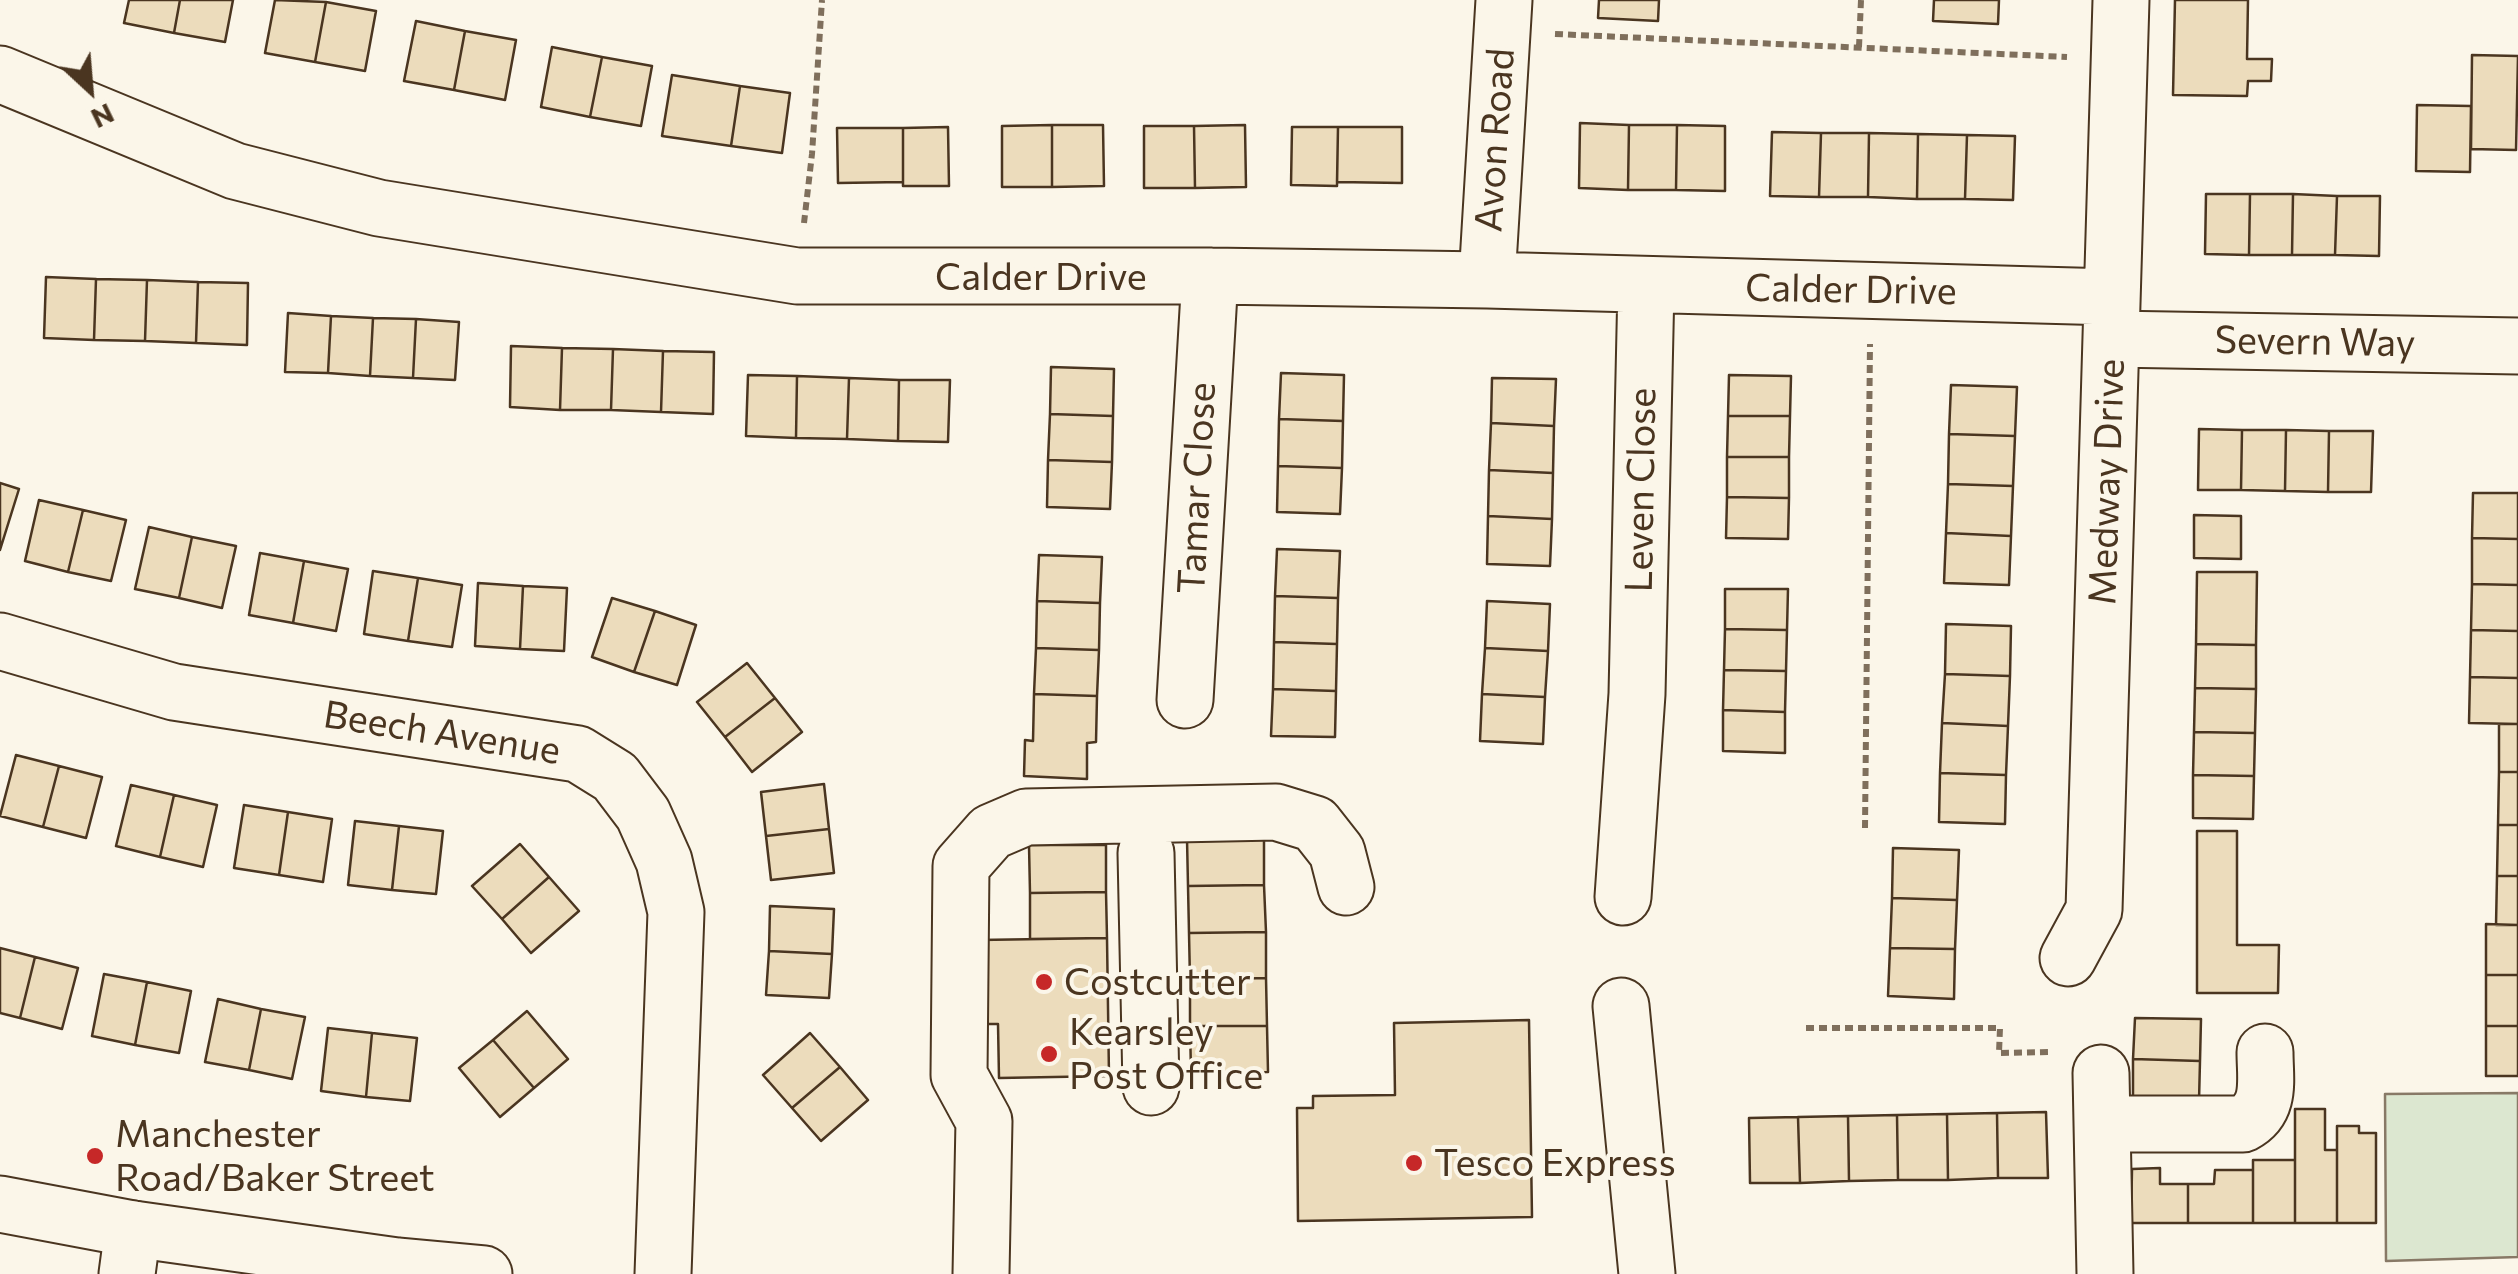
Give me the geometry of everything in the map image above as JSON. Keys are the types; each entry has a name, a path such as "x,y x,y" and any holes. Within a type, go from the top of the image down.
{"street":[{"name":"Medway Drive","path":"2068,958 2094,910 2121,0"},
{"name":"Avon Road","path":"1487,280 1503,16"},
{"name":"Calder Drive","path":"0,74 235,170 361,203 797,276 1210,276 1871,291 2112,318"},
{"name":"Tamar Close","path":"1185,700 1210,276"},
{"name":"Leven Close","path":"1623,897 1637,694 1646,286"},
{"name":"Severn Way","path":"2112,318 2518,346"},
{"name":"Beech Avenue","path":"0,640 174,692 578,754 615,777 643,814 664,861 676,912 662,1274"},
{"path":"981,1274 984,1121 958,1075 960,866 991,832 1026,817 1276,812 1315,824 1338,852 1346,887"},
{"path":"1146,853 1151,1088"},
{"path":"1620,1006 1647,1274"},
{"path":"2105,1274 2102,1099 2243,1124 2253,1119 2264,1103 2265,1052"},
{"path":"0,1204 130,1252 484,1274"}],"path":[{"path":"797,276 812,154 822,0"},
{"path":"1859,48 1861,0"},
{"path":"1503,16 1859,48 2118,59"},
{"path":"1865,828 1871,291"},
{"path":"1806,1028 2000,1028 1999,1053 2081,1052 2102,1099"}],"green space":[{"path":"2518,1093 2518,1257 2386,1261 2385,1094"}],"building":[{"path":"129,0 180,0 174,33 124,23"},
{"path":"180,0 233,0 225,42 174,33"},
{"path":"275,0 326,2 315,62 265,53"},
{"path":"1599,0 1659,0 1658,21 1598,18"},
{"path":"1934,0 1999,0 1998,24 1933,21"},
{"path":"2175,0 2248,0 2247,59 2272,59 2271,81 2248,81 2247,96 2173,95"},
{"path":"326,2 376,11 365,71 315,62"},
{"path":"416,21 465,31 454,90 404,81"},
{"path":"465,31 516,40 505,100 454,90"},
{"path":"552,47 602,57 590,117 541,107"},
{"path":"2472,55 2518,56 2516,150 2471,149"},
{"path":"602,57 652,66 641,126 590,117"},
{"path":"672,75 740,86 731,146 662,136"},
{"path":"740,86 790,93 782,153 731,146"},
{"path":"2417,105 2471,106 2470,172 2416,171"},
{"path":"1580,123 1629,125 1628,190 1579,188"},
{"path":"1052,125 1103,125 1104,186 1052,187"},
{"path":"1052,125 1052,187 1002,187 1002,126"},
{"path":"1245,125 1246,187 1195,188 1194,126"},
{"path":"1629,125 1677,125 1676,190 1628,190"},
{"path":"1677,125 1725,126 1725,191 1676,190"},
{"path":"1144,126 1194,126 1195,188 1144,188"},
{"path":"948,127 949,186 903,186 903,128"},
{"path":"1292,127 1338,127 1337,186 1291,185"},
{"path":"1338,127 1402,127 1402,183 1337,182"},
{"path":"837,128 903,128 903,182 838,183"},
{"path":"1772,132 1821,133 1819,197 1770,196"},
{"path":"1821,133 1869,133 1868,197 1819,197"},
{"path":"1869,133 1918,134 1917,199 1868,197"},
{"path":"1918,134 1967,135 1965,199 1917,199"},
{"path":"1967,135 2015,136 2013,200 1965,199"},
{"path":"2206,194 2250,194 2249,255 2205,254"},
{"path":"2250,194 2293,194 2292,255 2249,255"},
{"path":"2293,194 2337,196 2335,255 2292,255"},
{"path":"2337,196 2380,196 2379,256 2335,255"},
{"path":"46,277 96,279 94,340 44,338"},
{"path":"96,279 147,280 145,341 94,340"},
{"path":"147,280 198,282 196,343 145,341"},
{"path":"198,282 248,283 247,345 196,343"},
{"path":"288,313 331,316 328,373 285,372"},
{"path":"331,316 373,318 370,376 328,373"},
{"path":"373,318 416,319 413,378 370,376"},
{"path":"416,319 459,322 455,380 413,378"},
{"path":"511,346 562,348 560,410 510,407"},
{"path":"562,348 613,349 611,410 560,410"},
{"path":"613,349 663,351 661,412 611,410"},
{"path":"663,351 714,352 713,414 661,412"},
{"path":"1051,367 1114,369 1113,416 1050,414"},
{"path":"1281,373 1344,375 1343,421 1279,419"},
{"path":"748,375 797,376 796,438 746,436"},
{"path":"1729,375 1791,376 1790,416 1728,416"},
{"path":"797,376 849,378 847,439 796,438"},
{"path":"849,378 899,380 898,441 847,439"},
{"path":"1492,378 1556,379 1554,426 1491,423"},
{"path":"899,380 950,380 948,442 898,441"},
{"path":"1951,385 2017,387 2015,436 1949,434"},
{"path":"1050,414 1113,416 1112,462 1048,460"},
{"path":"1728,416 1790,416 1789,457 1727,457"},
{"path":"1279,419 1343,421 1342,468 1278,466"},
{"path":"1491,423 1554,426 1553,473 1489,470"},
{"path":"2199,429 2242,430 2241,490 2198,490"},
{"path":"2242,430 2286,430 2285,491 2241,490"},
{"path":"2286,430 2329,431 2328,492 2285,491"},
{"path":"2329,431 2373,431 2371,492 2328,492"},
{"path":"1949,434 2015,436 2013,486 1948,484"},
{"path":"1727,457 1789,457 1789,498 1727,497"},
{"path":"1048,460 1112,462 1110,509 1047,507"},
{"path":"1278,466 1342,468 1340,514 1277,512"},
{"path":"1489,470 1553,473 1552,519 1488,516"},
{"path":"0,483 19,489 0,550"},
{"path":"1948,484 2013,486 2011,536 1946,533"},
{"path":"2473,493 2518,493 2518,539 2472,538"},
{"path":"1727,497 1789,498 1788,539 1726,538"},
{"path":"39,500 83,510 68,572 25,561"},
{"path":"83,510 126,520 111,581 68,572"},
{"path":"2194,515 2241,516 2241,559 2194,558"},
{"path":"1488,516 1552,519 1550,566 1487,564"},
{"path":"149,527 192,537 179,598 135,589"},
{"path":"1946,533 2011,536 2009,585 1944,583"},
{"path":"192,537 236,546 222,608 179,598"},
{"path":"2472,538 2518,539 2518,585 2472,584"},
{"path":"1277,549 1340,551 1338,598 1275,596"},
{"path":"260,553 304,561 293,623 249,615"},
{"path":"1039,555 1102,557 1100,603 1037,601"},
{"path":"304,561 348,569 336,631 293,623"},
{"path":"373,571 418,578 408,641 364,634"},
{"path":"2197,572 2257,572 2256,645 2196,644"},
{"path":"418,578 462,585 452,647 408,641"},
{"path":"478,583 523,586 520,649 475,646"},
{"path":"2472,584 2518,585 2518,631 2471,630"},
{"path":"523,586 567,588 564,651 520,649"},
{"path":"1725,589 1788,589 1787,630 1725,629"},
{"path":"1275,596 1338,598 1337,644 1274,642"},
{"path":"612,598 655,611 634,672 592,657"},
{"path":"1037,601 1100,603 1099,650 1036,648"},
{"path":"1487,601 1550,604 1548,651 1485,648"},
{"path":"655,611 696,625 677,685 634,672"},
{"path":"1946,624 2011,626 2010,676 1945,674"},
{"path":"1725,629 1787,630 1786,671 1724,670"},
{"path":"2471,630 2518,631 2518,678 2470,677"},
{"path":"1274,642 1337,644 1336,691 1273,689"},
{"path":"2196,644 2256,645 2256,689 2195,688"},
{"path":"1036,648 1099,650 1097,696 1034,694"},
{"path":"1485,648 1548,651 1545,697 1482,694"},
{"path":"747,663 775,698 725,737 697,702"},
{"path":"1724,670 1786,671 1785,712 1723,710"},
{"path":"1945,674 2010,676 2008,726 1942,723"},
{"path":"2470,677 2518,678 2518,724 2469,723"},
{"path":"2195,688 2256,689 2255,733 2194,732"},
{"path":"1273,689 1336,691 1335,737 1271,736"},
{"path":"1034,694 1097,696 1096,742 1087,743 1087,779 1024,776 1025,740 1033,741"},
{"path":"1482,694 1545,697 1543,744 1480,741"},
{"path":"775,698 802,732 752,772 725,737"},
{"path":"1723,710 1785,712 1785,753 1723,751"},
{"path":"1942,723 2008,726 2006,775 1940,773"},
{"path":"2499,724 2518,724 2518,772 2499,772"},
{"path":"2194,732 2255,733 2254,776 2193,775"},
{"path":"16,755 59,766 43,827 0,816"},
{"path":"59,766 102,777 86,838 43,827"},
{"path":"2499,772 2518,772 2518,825 2498,825"},
{"path":"1940,773 2006,775 2005,824 1939,822"},
{"path":"2193,775 2254,776 2253,819 2193,818"},
{"path":"824,784 829,829 766,836 761,792"},
{"path":"131,785 174,795 160,857 116,846"},
{"path":"174,795 217,805 203,867 160,857"},
{"path":"244,805 288,812 279,875 234,868"},
{"path":"288,812 332,819 323,882 279,875"},
{"path":"355,821 399,826 392,890 348,885"},
{"path":"2498,825 2518,825 2518,876 2497,876"},
{"path":"399,826 443,831 436,894 392,890"},
{"path":"829,829 834,873 771,880 766,836"},
{"path":"2197,831 2237,831 2237,945 2279,945 2278,993 2197,993"},
{"path":"1264,838 1264,885 1188,886 1187,839"},
{"path":"520,844 549,877 502,919 472,886"},
{"path":"1029,845 1106,845 1106,892 1030,893"},
{"path":"1893,848 1959,850 1957,900 1892,898"},
{"path":"2497,876 2518,876 2518,925 2496,925"},
{"path":"549,877 579,911 531,953 502,919"},
{"path":"1264,885 1266,932 1189,933 1188,886"},
{"path":"1106,892 1107,938 1030,939 1030,893"},
{"path":"1892,898 1957,900 1955,949 1890,948"},
{"path":"770,906 834,909 832,954 769,951"},
{"path":"2486,924 2518,925 2518,975 2486,975"},
{"path":"1266,932 1266,978 1190,980 1189,933"},
{"name":"Costcutter","path":"1107,938 1109,1076 999,1078 998,1024 981,1024 979,940"},
{"path":"0,948 35,957 20,1018 0,1013"},
{"path":"1890,948 1955,949 1954,999 1888,996"},
{"path":"769,951 832,954 829,998 766,995"},
{"path":"35,957 78,968 62,1029 20,1018"},
{"path":"104,974 147,982 135,1045 92,1036"},
{"path":"2486,975 2518,975 2518,1026 2486,1026"},
{"path":"1266,978 1267,1026 1190,1026 1190,980"},
{"path":"147,982 191,991 179,1053 135,1045"},
{"path":"218,999 261,1009 249,1070 205,1062"},
{"path":"261,1009 305,1017 292,1079 249,1070"},
{"path":"527,1011 568,1059 534,1088 493,1040"},
{"path":"2135,1018 2201,1019 2200,1061 2133,1059"},
{"name":"Tesco Express","path":"1529,1020 1532,1217 1298,1221 1297,1108 1313,1108 1313,1096 1395,1095 1394,1023"},
{"path":"1190,1026 1267,1026 1268,1072 1191,1073"},
{"path":"2486,1026 2518,1026 2518,1076 2486,1076"},
{"path":"328,1028 372,1033 366,1097 321,1091"},
{"path":"372,1033 417,1038 410,1101 366,1097"},
{"path":"810,1033 840,1067 792,1108 763,1075"},
{"path":"493,1040 534,1088 500,1117 459,1068"},
{"path":"2133,1059 2200,1061 2199,1101 2133,1100"},
{"path":"840,1067 868,1100 821,1141 792,1108"},
{"path":"2295,1109 2325,1109 2325,1150 2337,1150 2337,1223 2295,1223"},
{"path":"2046,1112 2048,1178 1998,1178 1997,1113"},
{"path":"1997,1113 1998,1178 1948,1180 1947,1114"},
{"path":"1947,1114 1948,1180 1898,1180 1897,1115"},
{"path":"1897,1115 1898,1180 1849,1181 1848,1116"},
{"path":"1848,1116 1849,1181 1800,1183 1798,1117"},
{"path":"1798,1117 1800,1183 1750,1183 1749,1118"},
{"path":"2337,1126 2359,1126 2359,1133 2376,1133 2376,1223 2337,1223"},
{"path":"2253,1160 2295,1160 2295,1223 2253,1223"},
{"path":"2160,1168 2160,1184 2188,1184 2188,1223 2131,1223 2132,1169"},
{"path":"2215,1170 2253,1170 2253,1223 2188,1223 2188,1184 2214,1184"}],"place":[{"name":"Costcutter","path":"1044,982"},
{"name":"Kearsley Post Office","path":"1049,1054"},
{"name":"Manchester Road/Baker Street","path":"95,1156"},
{"name":"Tesco Express","path":"1414,1163"}]}
